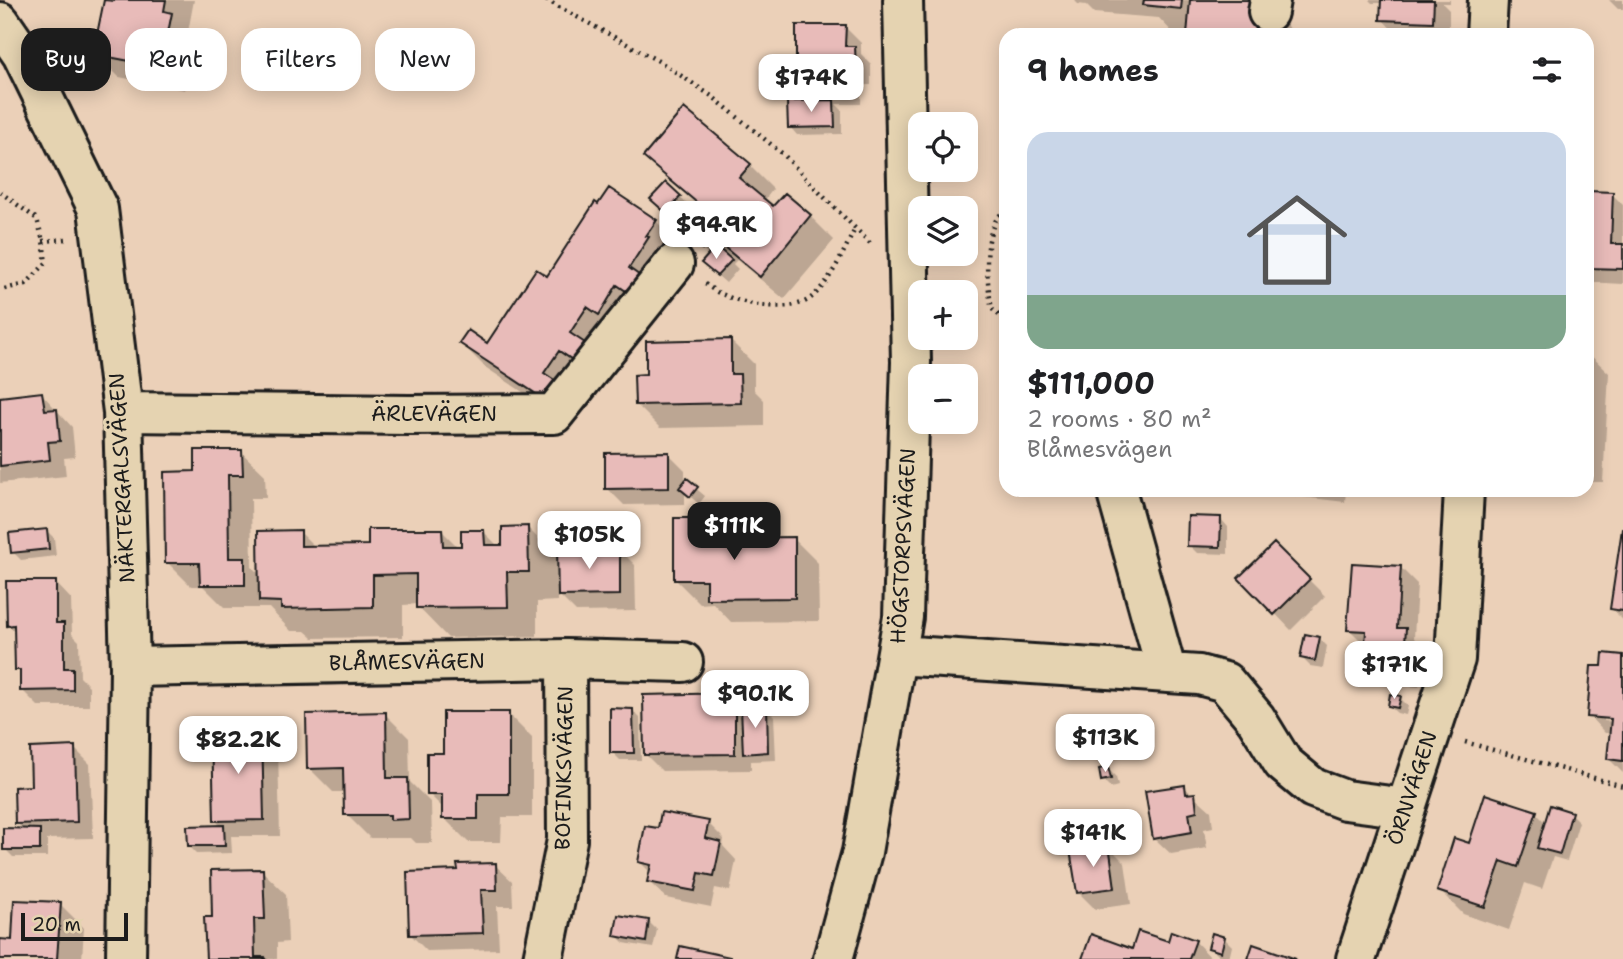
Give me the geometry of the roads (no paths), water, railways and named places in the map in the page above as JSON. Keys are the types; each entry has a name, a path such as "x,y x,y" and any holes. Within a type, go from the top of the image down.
{"street":[{"name":"HÖGSTORPSVÄGEN","path":"833,959 862,852 903,617 911,362 903,0"},
{"path":"1486,28 1488,0"},
{"name":"NÄKTERGALSVÄGEN","path":"0,22 22,54 97,209 122,412 130,667 126,959"},
{"name":"ÄRLEVÄGEN","path":"122,412 554,414 674,264"},
{"path":"1118,497 1167,673"},
{"name":"ÖRNVÄGEN","path":"1356,959 1455,659 1464,497"},
{"path":"897,655 1199,675 1225,682 1256,719 1283,763 1312,788 1345,800 1406,808"},
{"name":"BLÅMESVÄGEN","path":"130,667 566,659 683,662"},
{"name":"BOFINKSVÄGEN","path":"543,959 567,841 566,659"}]}
